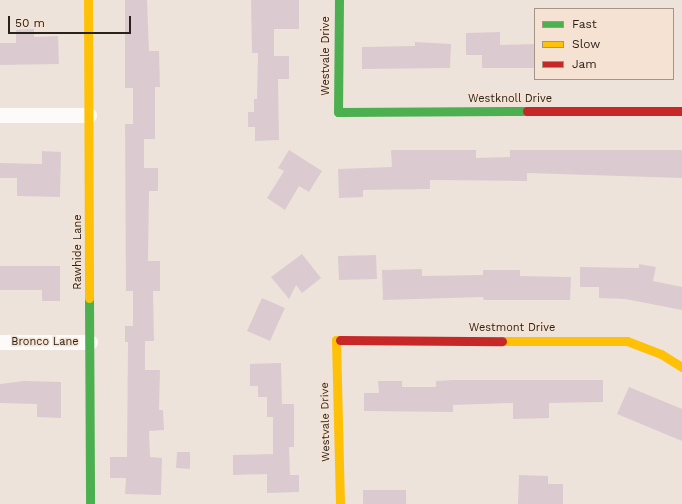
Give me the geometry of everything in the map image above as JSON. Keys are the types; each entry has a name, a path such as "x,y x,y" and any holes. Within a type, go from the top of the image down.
{"street":[{"name":"Rawhide Lane","path":"88,0 90,504"},
{"name":"Westvale Drive","path":"338,112 339,0"},
{"name":"Westknoll Drive","path":"338,112 682,110"},
{"path":"0,115 89,115"},
{"name":"Westvale Drive","path":"336,340 340,504"},
{"name":"Westmont Drive","path":"336,340 627,341 661,354 682,367"},
{"name":"Bronco Lane","path":"0,342 90,342"}],"building":[{"path":"125,0 147,0 149,51 159,51 160,87 155,87 155,139 144,139 144,168 158,168 158,191 149,191 148,261 160,261 160,291 153,291 154,341 145,341 145,370 160,370 159,410 163,410 164,430 149,431 150,457 162,458 161,495 125,494 126,478 110,478 110,457 127,457 128,342 125,342 125,326 133,326 133,291 126,291 125,124 133,124 133,88 125,88"},
{"path":"251,0 299,0 299,29 274,29 274,56 289,56 289,79 278,79 279,140 255,141 255,127 248,127 248,112 254,112 254,99 257,99 258,53 252,53"},
{"path":"34,29 34,37 58,36 59,64 0,65 0,43 16,43 16,30"},
{"path":"500,32 500,45 534,44 534,68 482,68 482,55 466,55 466,33"},
{"path":"415,42 451,44 450,68 362,69 362,47 415,46"},
{"path":"289,150 322,171 309,192 299,186 285,210 267,198 284,171 278,168"},
{"path":"391,150 476,150 476,158 510,157 510,150 682,150 682,178 527,173 527,181 430,180 430,189 363,190 363,197 339,198 338,169 392,167"},
{"path":"42,151 61,152 60,197 17,196 17,178 0,178 0,163 42,164"},
{"path":"302,254 321,278 302,293 296,285 289,299 271,277"},
{"path":"376,255 377,279 339,280 338,256"},
{"path":"639,264 656,267 653,281 682,287 682,310 625,299 599,298 599,287 580,287 580,267 639,268"},
{"path":"0,266 60,266 60,301 42,301 42,290 0,290"},
{"path":"422,269 422,276 483,275 483,270 520,270 520,276 571,277 570,300 484,300 483,297 383,300 382,270"},
{"path":"262,298 285,308 270,341 247,331"},
{"path":"281,363 282,404 294,404 294,447 289,447 290,475 299,475 299,492 267,493 267,474 233,475 233,455 273,454 273,417 267,417 267,397 258,397 258,386 250,386 250,364"},
{"path":"603,380 603,402 549,403 549,418 513,419 513,403 453,405 453,412 364,411 364,393 379,393 378,381 402,381 402,387 436,387 436,381"},
{"path":"24,381 61,382 61,418 37,417 37,404 0,403 0,384"},
{"path":"629,387 682,409 682,441 617,414"},
{"path":"177,452 190,452 190,469 176,468"},
{"path":"519,475 548,476 548,484 563,484 563,504 518,504"},
{"path":"363,490 406,490 406,504 363,504"}],"traffic: fast":[{"path":"339,0 338,112 527,111"},
{"path":"89,298 90,504"}],"traffic: slow":[{"path":"88,0 89,298"},
{"path":"340,340 336,340 340,504"},
{"path":"502,341 627,341 661,354 682,367"}],"traffic: jam":[{"path":"527,111 682,111"},
{"path":"340,340 502,341"}]}
